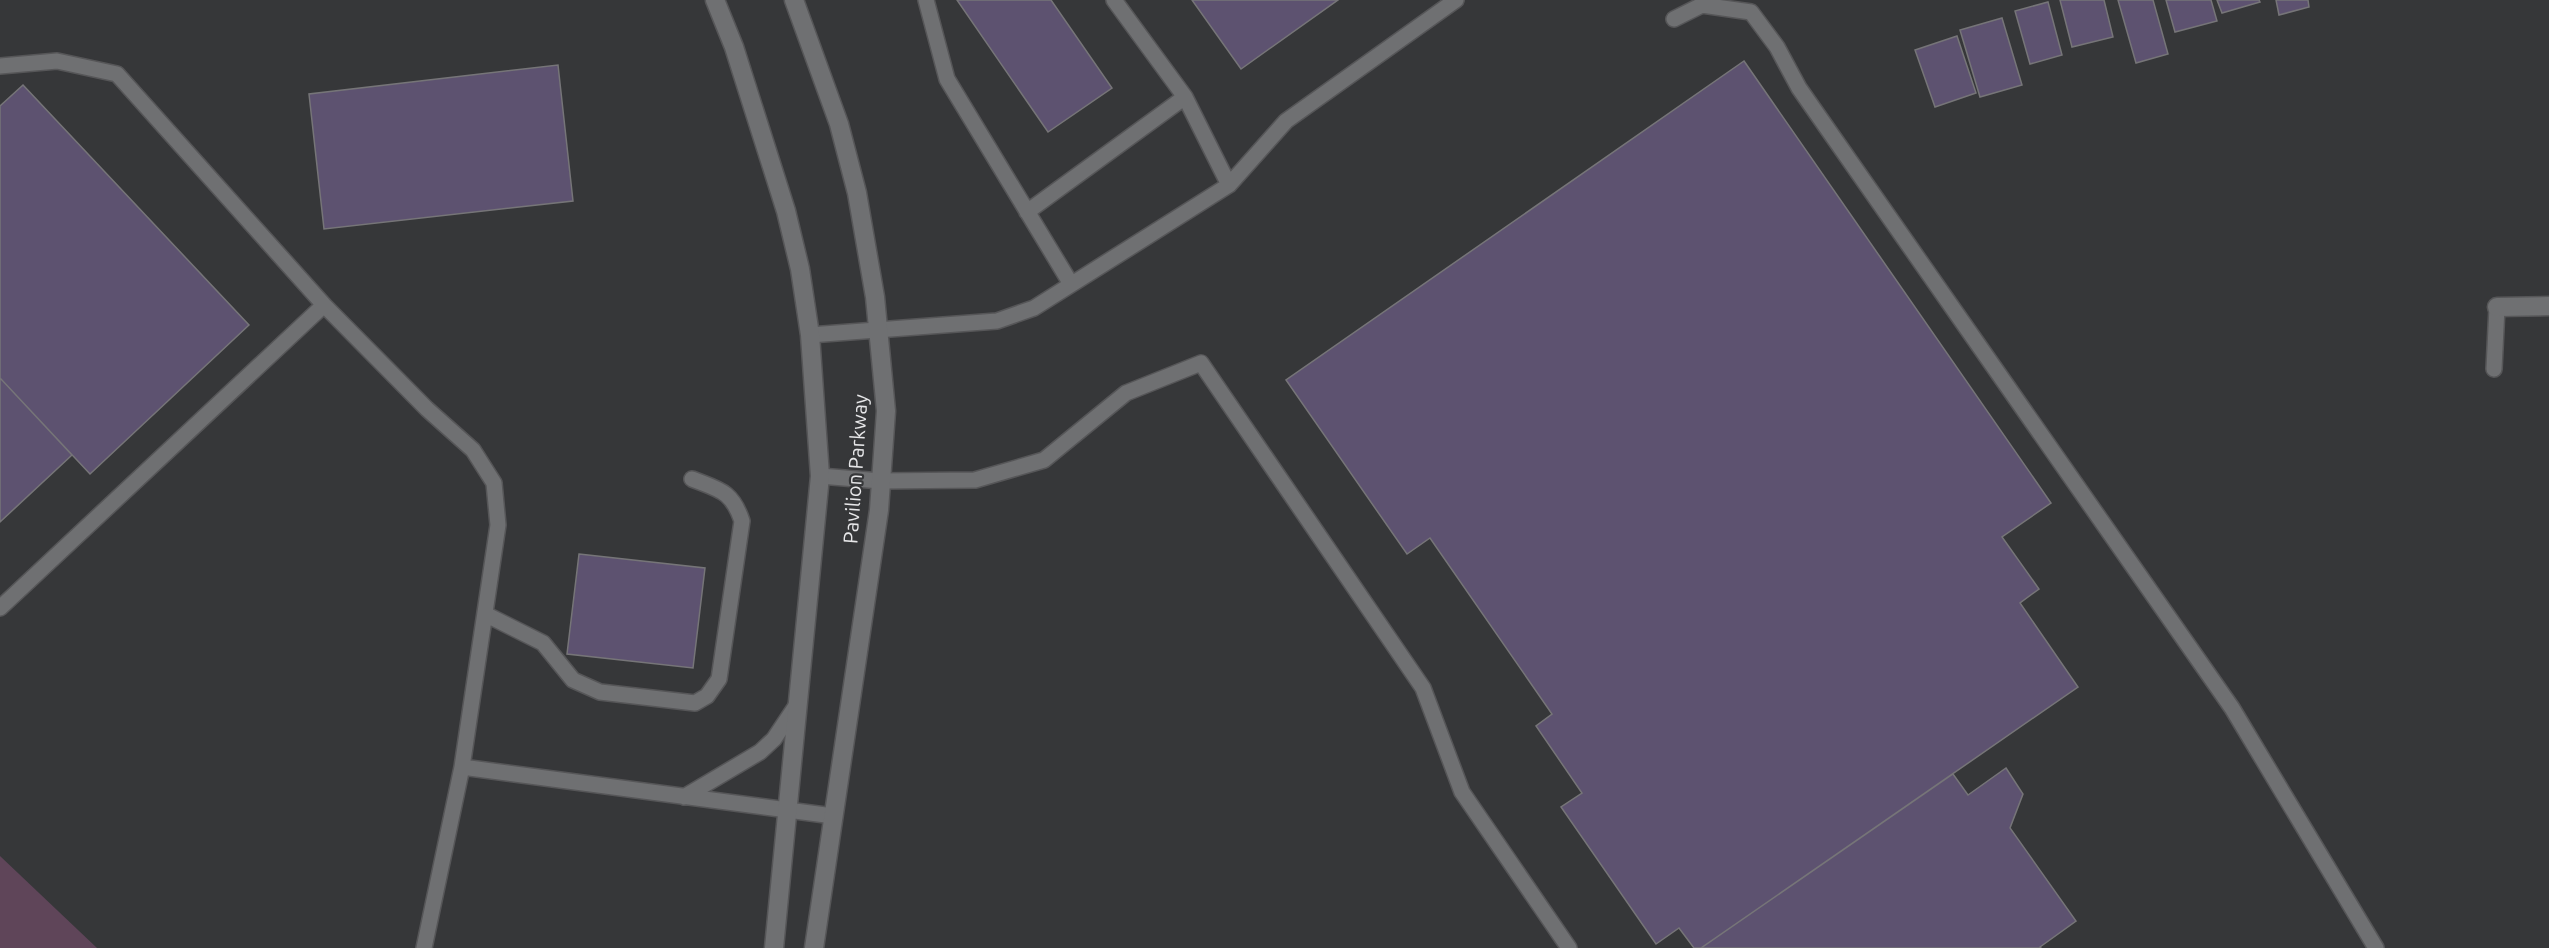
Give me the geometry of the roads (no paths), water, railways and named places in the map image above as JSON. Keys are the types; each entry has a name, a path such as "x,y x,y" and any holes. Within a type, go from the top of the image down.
{"main road":[{"name":"Pavilion Parkway","path":"715,0 734,47 786,212 800,269 810,335 820,476 774,948"},
{"name":"Pavilion Parkway","path":"794,0 839,124 857,193 878,329 886,411 879,510 814,948"},
{"path":"2497,307 2549,306"}],"lane":[{"path":"926,0 946,79 1071,284"},
{"path":"1114,0 1185,97 1229,185"},
{"path":"810,335 997,321 1034,308 1229,185 1286,121 1456,0"},
{"path":"1674,19 1702,5 1750,12 1777,47 1799,88 2232,708 2376,948"},
{"path":"0,66 57,61 117,74 324,305 427,409 473,450 494,483 498,525 462,767 424,948"},
{"path":"1027,212 1185,97"},
{"path":"0,608 324,305"},
{"path":"2494,369 2497,307"},
{"path":"820,476 881,481 975,480 1044,460 1126,393 1201,363 1423,688 1462,792 1569,948"},
{"path":"485,614 543,643 573,680 600,692 695,702 707,696 719,679 742,521 737,505 727,493 692,479"},
{"path":"684,797 760,752 774,739 798,703"},
{"path":"462,767 833,816"}]}
